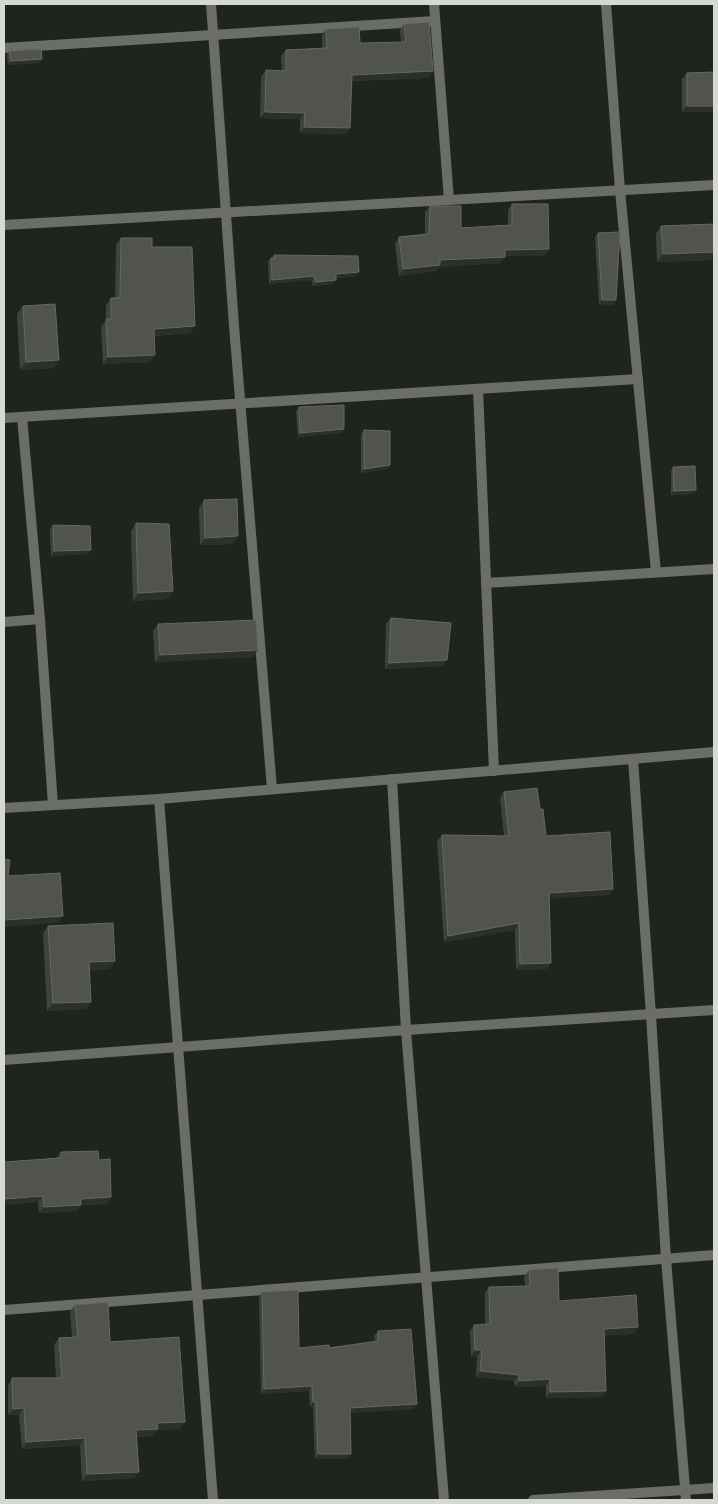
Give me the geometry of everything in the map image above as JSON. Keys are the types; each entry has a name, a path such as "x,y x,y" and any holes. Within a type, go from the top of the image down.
{"street":[{"path":"211,4 225,212 272,790"},
{"path":"434,4 449,200"},
{"path":"606,4 620,190 656,572"},
{"path":"4,48 435,21"},
{"path":"4,225 714,185"},
{"path":"4,418 638,379"},
{"path":"478,389 494,771"},
{"path":"22,416 54,805"},
{"path":"486,583 714,569"},
{"path":"4,622 40,619"},
{"path":"4,808 159,799 714,752"},
{"path":"633,759 666,1259 686,1495"},
{"path":"392,779 406,1030 444,1500"},
{"path":"159,799 213,1500"},
{"path":"4,1060 406,1030 714,1010"},
{"path":"4,1310 714,1255"},
{"path":"533,1500 686,1495 714,1488"}],"building":[{"path":"429,22 433,71 352,75 350,128 304,127 305,113 265,112 266,70 286,71 286,50 327,48 326,29 359,27 360,43 406,42 404,24"},
{"path":"41,49 42,59 11,61 9,51"},
{"path":"714,72 714,106 687,106 687,73"},
{"path":"512,204 548,204 549,249 505,250 505,257 440,260 440,265 403,269 399,237 429,234 430,206 461,206 461,228 512,225"},
{"path":"714,224 714,252 663,254 661,226"},
{"path":"620,232 616,300 602,300 598,233"},
{"path":"121,238 152,238 152,247 192,247 195,326 154,329 155,355 108,357 106,319 111,319 111,298 120,298"},
{"path":"274,255 358,256 359,272 336,274 336,280 316,282 314,276 272,280 271,258 274,258"},
{"path":"55,304 59,360 26,362 23,306"},
{"path":"344,405 344,429 300,433 299,407"},
{"path":"364,430 390,431 390,465 364,469"},
{"path":"695,466 696,490 674,491 673,467"},
{"path":"237,499 238,536 205,538 204,500"},
{"path":"136,523 169,524 173,591 138,593"},
{"path":"53,525 90,526 91,550 54,551"},
{"path":"391,618 451,623 447,660 389,663"},
{"path":"256,620 258,650 160,655 158,624"},
{"path":"537,788 540,809 543,809 546,836 610,832 613,889 549,893 551,963 520,964 519,923 448,936 442,835 509,836 504,792"},
{"path":"4,859 10,860 8,876 60,873 63,916 4,920"},
{"path":"113,923 115,961 89,962 91,1002 53,1003 48,926"},
{"path":"98,1151 99,1160 110,1159 111,1197 81,1199 81,1205 44,1207 43,1196 4,1199 4,1162 61,1158 61,1152"},
{"path":"558,1268 559,1301 636,1295 638,1327 604,1329 606,1391 550,1392 550,1379 519,1381 519,1375 480,1371 482,1350 475,1350 474,1325 490,1324 489,1287 530,1286 529,1270"},
{"path":"298,1290 299,1348 329,1345 329,1348 378,1341 378,1331 411,1329 417,1404 350,1408 351,1454 318,1454 316,1402 313,1402 312,1386 264,1389 262,1292"},
{"path":"108,1302 110,1342 179,1337 185,1422 157,1423 158,1429 136,1430 139,1472 87,1474 85,1438 26,1442 24,1408 13,1409 12,1378 62,1378 59,1338 78,1337 75,1305"}]}
